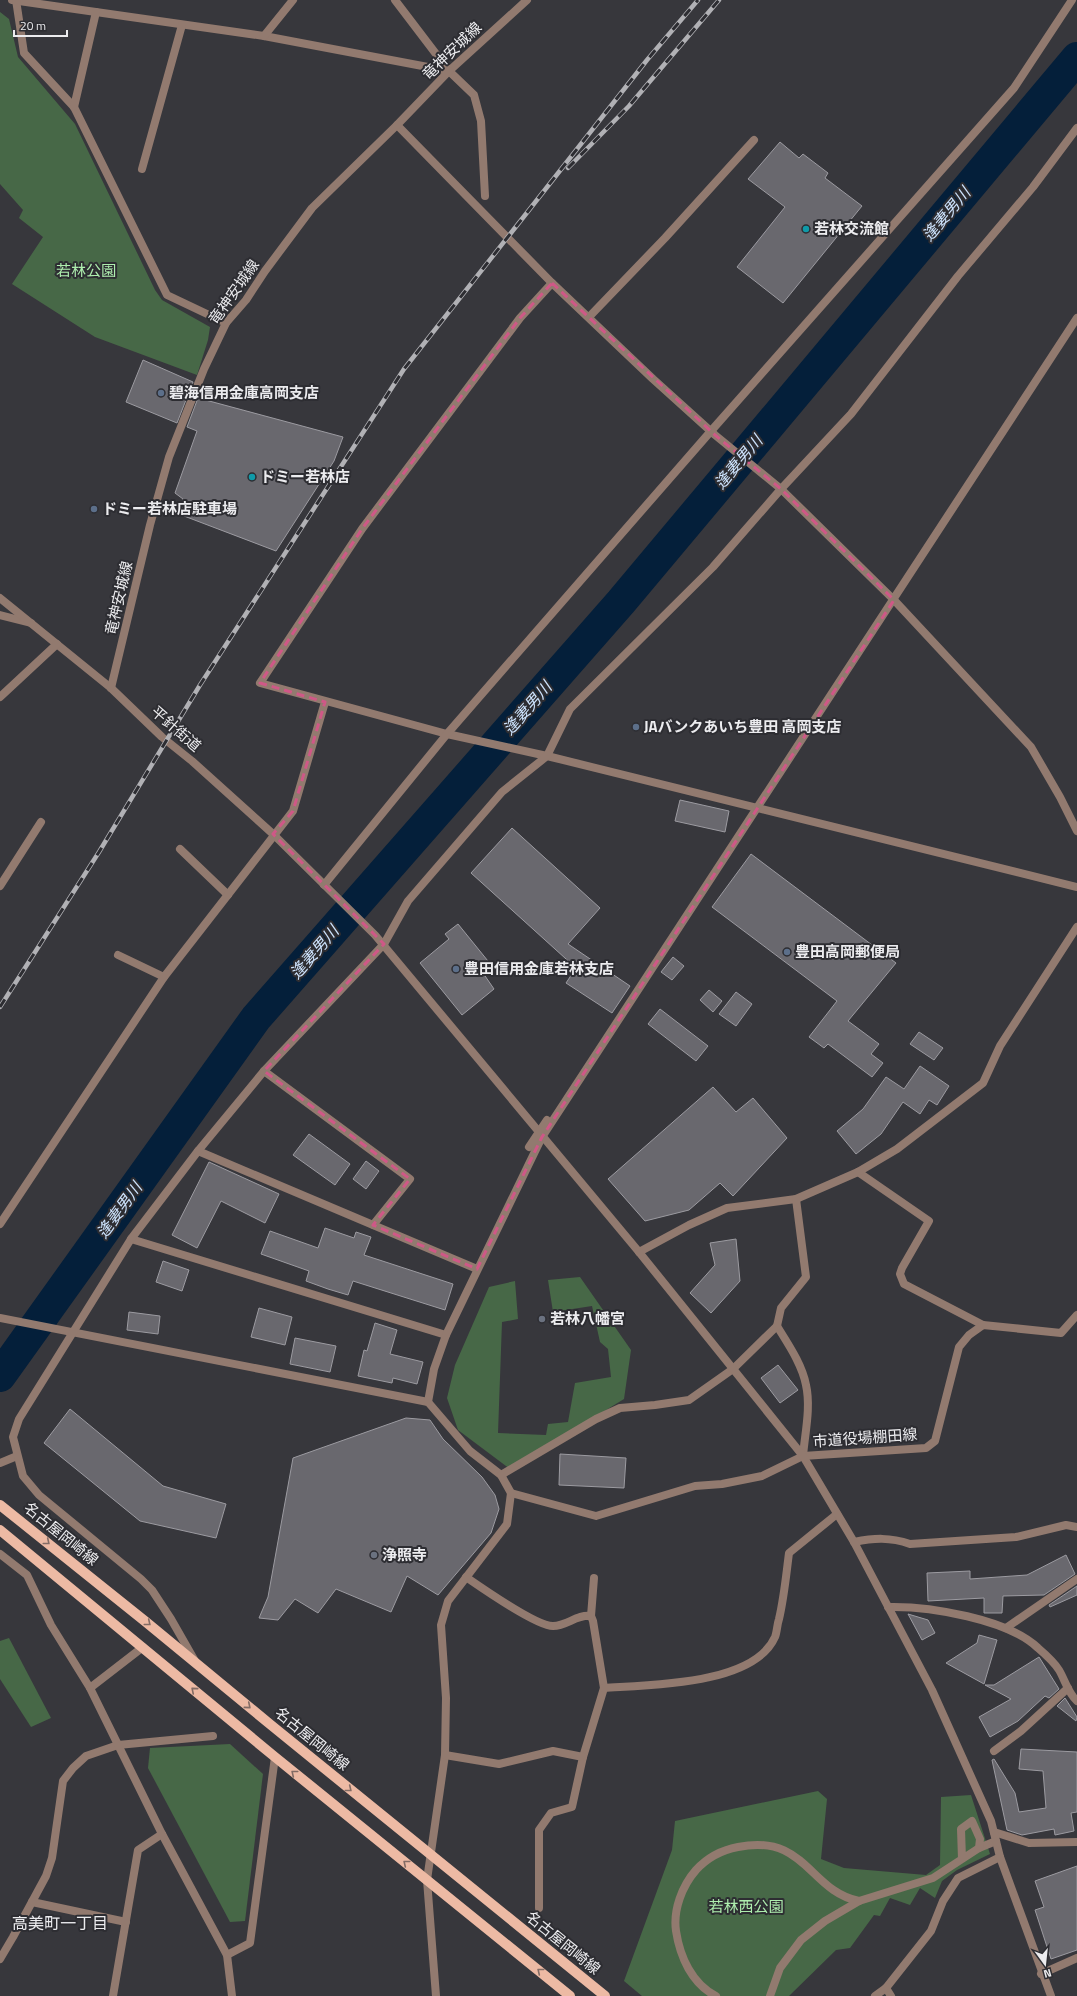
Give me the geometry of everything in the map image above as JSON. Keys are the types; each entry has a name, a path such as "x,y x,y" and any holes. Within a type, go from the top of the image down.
{"main road":[{"name":"名古屋岡崎線","path":"0,1505 605,1996"},
{"path":"0,1530 275,1757 570,1996"}],"street":[{"path":"226,323 167,295 74,107 24,53 15,0 264,36 449,71"},
{"path":"264,36 293,0"},
{"path":"395,0 449,71 474,95 481,121 485,196"},
{"name":"竜神安城線","path":"111,688 149,531 169,457 204,369 226,323 246,300 278,253 312,208 398,125 449,71 527,0"},
{"path":"326,886 447,734 713,433 1014,88 1072,0"},
{"path":"74,107 96,12"},
{"path":"142,169 182,25"},
{"path":"398,125 552,283 653,379 713,433 778,487 894,600 1031,747 1060,797 1077,831"},
{"path":"196,1663 171,1619 152,1590 141,1579 39,1495 23,1476 13,1437 19,1419 130,1239 198,1151 264,1071 384,944 408,901 502,792 544,756 570,709 713,567 778,487 851,414 958,276 1033,187 1077,128"},
{"path":"589,317 665,238 754,140"},
{"path":"552,283 520,318 362,529 260,683 456,737 544,756 1077,887"},
{"path":"428,1402 434,1369 446,1335 476,1269 542,1137 1077,318"},
{"name":"平針街道","path":"0,598 111,688 162,737 192,761 274,834 384,944 542,1137 639,1252 803,1456 854,1542 932,1690 991,1821 1000,1857 1041,1974 1051,1996"},
{"path":"0,615 31,623"},
{"path":"0,697 57,644"},
{"path":"0,1224 164,977 293,811 325,702"},
{"path":"0,886 41,822"},
{"path":"180,849 228,894"},
{"path":"639,1252 689,1225 726,1208 796,1199 858,1172 897,1150 983,1083 1000,1046 1077,927"},
{"path":"118,955 164,977"},
{"path":"264,1071 410,1179 374,1225"},
{"path":"529,1147 547,1120"},
{"path":"198,1151 476,1269"},
{"path":"858,1172 929,1221 902,1268 900,1274 904,1284 983,1325 1061,1333 1077,1314"},
{"path":"501,1475 596,1419 620,1408 689,1400 733,1369 777,1326 781,1308 806,1277 796,1199"},
{"path":"130,1239 446,1335"},
{"path":"0,1318 428,1402 470,1451 501,1475 511,1493 507,1524 448,1601 441,1625 446,1698 445,1755 427,1880 436,1996"},
{"name":"市道役場棚田線","path":"803,1456 926,1448 935,1441 959,1347 969,1335 983,1325"},
{"path":"511,1493 596,1516 695,1486 722,1484 762,1476 803,1456 808,1412 806,1384 793,1352 777,1326"},
{"path":"0,1463 17,1456"},
{"path":"604,1688 689,1682 746,1666 761,1657 775,1637 784,1598 789,1553 837,1514"},
{"path":"854,1542 871,1538 893,1538 910,1544 1016,1537 1066,1525 1077,1527"},
{"path":"0,1554 27,1575 51,1625 90,1688 162,1834 227,1955 232,1996"},
{"path":"466,1577 502,1602 550,1626 561,1626 582,1615 591,1616"},
{"path":"539,1908 539,1830 551,1813 572,1807 584,1757 604,1688 591,1616 594,1578"},
{"path":"1006,1628 1077,1578"},
{"path":"888,1608 905,1607 956,1614 1006,1628 1018,1633 1037,1647 1059,1669 1068,1688 1077,1701"},
{"path":"90,1688 143,1647"},
{"path":"994,1751 1021,1731 1068,1688"},
{"path":"0,1959 46,1876 52,1858 63,1781 86,1756 118,1745 213,1736"},
{"path":"445,1755 499,1764 553,1752 584,1757"},
{"path":"227,1955 250,1943 275,1757"},
{"path":"962,1859 960,1829 972,1822 980,1839 979,1848"},
{"path":"113,1996 138,1850 162,1834"},
{"path":"770,1996 780,1968 801,1940 825,1922 859,1901 933,1878 995,1836 1029,1843 1077,1842"},
{"path":"716,1996 700,1983 687,1968 678,1948 675,1926 682,1892 690,1877 702,1864 716,1854 752,1844 770,1845 788,1852 803,1861 836,1891 848,1899 859,1901"},
{"path":"875,1996 886,1988 932,1931 943,1901 958,1878 1000,1857"},
{"path":"32,1902 126,1922"},
{"path":"1041,1974 1077,1958"},
{"path":"886,1988 891,1996"}],"highlighted area":[{"path":"552,283 715,435 781,489 894,600 542,1137 477,1269 373,1225 410,1179 264,1071 384,944 273,834 293,811 325,702 260,683 362,529 520,318"}],"green space":[{"name":"若林公園","path":"0,12 9,19 18,57 75,124 155,290 162,300 210,327 208,340 197,375 95,337 12,284 43,237 19,218 23,210 0,184"},
{"path":"580,1277 631,1350 624,1399 510,1469 458,1430 447,1398 455,1365 489,1287 515,1281 518,1319 502,1322 498,1433 546,1435 548,1424 568,1422 575,1383 611,1377 608,1349 600,1342 592,1306 553,1312 548,1280"},
{"path":"9,1638 51,1718 31,1727 0,1679 0,1641"},
{"path":"230,1744 263,1774 245,1921 230,1922 148,1768 150,1748"},
{"name":"若林西公園","path":"818,1791 827,1799 821,1859 844,1868 926,1875 940,1865 941,1797 971,1795 990,1854 957,1870 942,1881 935,1898 920,1888 910,1905 890,1898 880,1916 874,1915 850,1948 836,1950 789,1996 642,1996 624,1981 672,1850 675,1821"}],"building":[{"name":"若林交流館","path":"780,142 799,158 803,154 828,173 825,178 862,206 783,303 737,267 785,207 748,179"},
{"name":"碧海信用金庫高岡支店","path":"143,360 193,382 177,423 126,402"},
{"name":"ドミー若林店","path":"198,398 343,437 334,461 276,551 184,516 181,510 183,499 175,493 197,431 187,427"},
{"path":"680,800 729,811 725,832 675,821"},
{"path":"512,828 600,908 568,944 630,986 612,1013 566,983 576,968 471,873"},
{"path":"751,854 896,963 848,1021 879,1044 871,1054 883,1063 872,1077 828,1044 824,1048 809,1037 837,1001 712,907"},
{"name":"豊田信用金庫若林支店","path":"458,924 492,966 483,973 494,989 462,1015 420,963 449,939 445,934"},
{"path":"673,957 684,966 672,980 661,972"},
{"path":"709,990 722,1001 713,1012 700,1000"},
{"path":"736,992 752,1004 736,1026 719,1014"},
{"path":"660,1009 708,1046 696,1061 648,1024"},
{"path":"919,1032 943,1048 934,1060 910,1044"},
{"path":"920,1066 949,1086 937,1105 929,1100 920,1114 903,1102 881,1134 856,1154 837,1131 863,1109 886,1077 904,1089"},
{"path":"713,1087 736,1112 753,1098 787,1138 733,1196 720,1183 689,1210 645,1221 608,1179"},
{"path":"309,1134 350,1164 335,1185 293,1155"},
{"path":"366,1161 379,1171 366,1189 353,1179"},
{"path":"209,1162 279,1194 265,1223 221,1201 197,1248 172,1235"},
{"path":"325,1228 354,1238 356,1232 371,1237 364,1255 453,1284 445,1310 353,1281 348,1295 328,1289 306,1281 309,1271 261,1254 270,1231 318,1248"},
{"path":"736,1239 740,1281 711,1313 690,1293 715,1265 710,1243"},
{"path":"163,1261 189,1270 182,1291 156,1282"},
{"path":"259,1308 292,1317 285,1345 251,1337"},
{"path":"129,1312 160,1316 158,1334 127,1330"},
{"path":"375,1323 397,1330 390,1354 423,1362 417,1384 393,1378 392,1383 358,1376 364,1350 367,1351"},
{"path":"295,1338 336,1346 330,1372 290,1364"},
{"path":"778,1365 798,1390 780,1403 761,1378"},
{"path":"70,1409 163,1486 226,1504 216,1538 140,1521 44,1443"},
{"name":"浄照寺","path":"406,1418 430,1420 443,1439 482,1477 495,1495 499,1509 491,1533 438,1595 407,1576 391,1612 336,1589 318,1613 295,1599 278,1620 259,1618 268,1597 293,1458"},
{"path":"560,1454 626,1458 624,1488 559,1485"},
{"path":"1066,1555 1075,1574 1044,1595 1003,1596 1002,1613 984,1613 984,1598 928,1601 927,1573 970,1571 970,1579 1027,1575"},
{"path":"1077,1586 1077,1595 1050,1607 1049,1605"},
{"path":"908,1614 928,1620 935,1633 922,1640"},
{"path":"979,1635 997,1640 984,1684 946,1663 977,1643"},
{"path":"1039,1657 1059,1689 1049,1698 1045,1696 1018,1721 990,1737 979,1717 1011,1699 985,1685 994,1685"},
{"path":"1065,1698 1077,1717 1076,1721 1057,1706"},
{"path":"1021,1749 1077,1752 1077,1812 1071,1813 1074,1831 1055,1835 1054,1829 1022,1835 1007,1830 992,1760 994,1759 1015,1793 1019,1812 1046,1808 1043,1771 1019,1769"},
{"path":"1077,1866 1077,1950 1051,1959 1035,1910 1044,1907 1035,1881"}],"waterway":[{"name":"逢妻男川","path":"0,1376 256,1018 621,602 1077,58"}],"railway":[{"path":"0,1007 99,852 200,685 404,369 647,60 698,0"},
{"path":"568,168 629,106 719,0"}],"place":[{"name":"若林交流館","path":"806,229"},
{"name":"碧海信用金庫高岡支店","path":"161,393"},
{"name":"ドミー若林店","path":"252,477"},
{"name":"ドミー若林店駐車場","path":"94,509"},
{"name":"JAバンクあいち豊田 高岡支店","path":"636,727"},
{"name":"豊田高岡郵便局","path":"787,952"},
{"name":"豊田信用金庫若林支店","path":"456,969"},
{"name":"若林八幡宮","path":"542,1319"},
{"name":"浄照寺","path":"374,1555"}],"district":[{"name":"高美町一丁目","path":"60,1923"}]}
